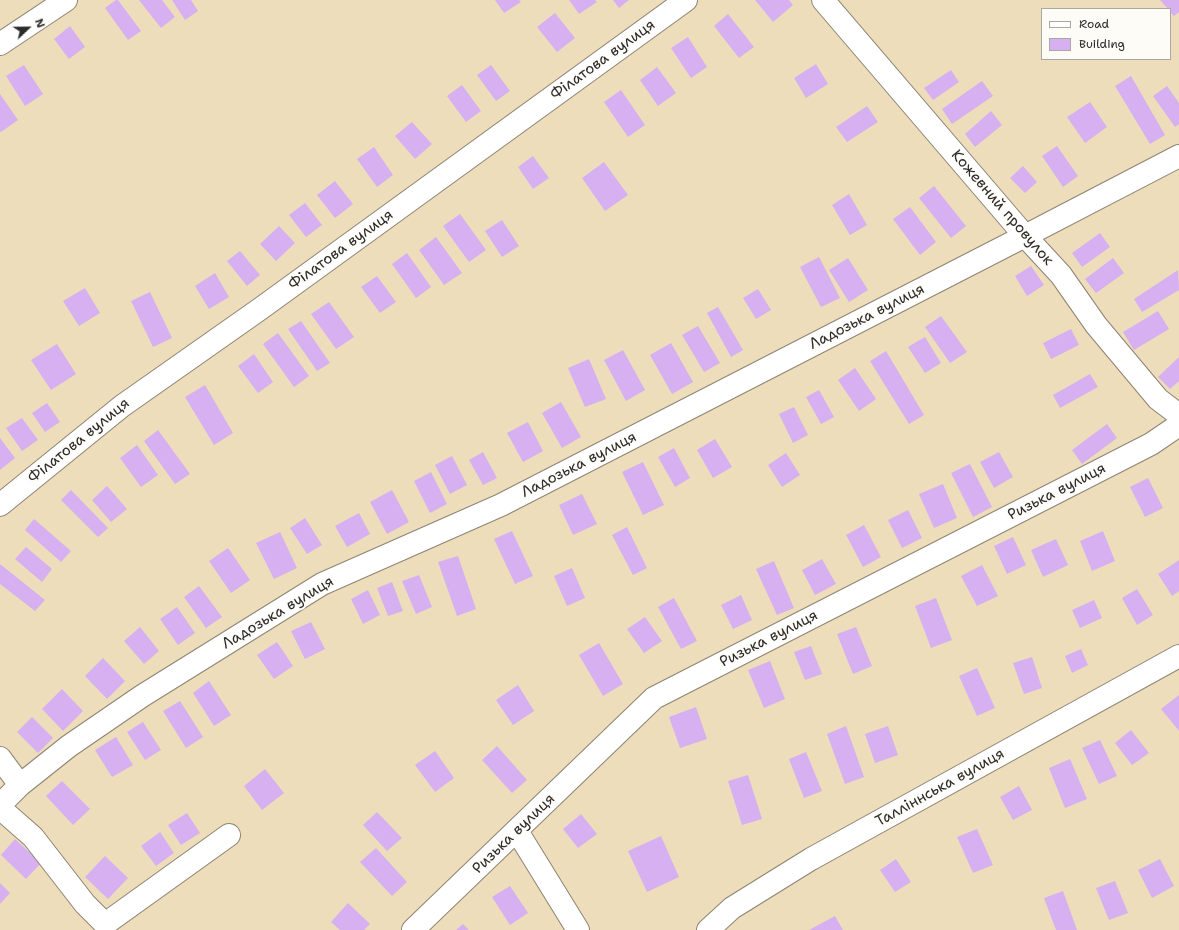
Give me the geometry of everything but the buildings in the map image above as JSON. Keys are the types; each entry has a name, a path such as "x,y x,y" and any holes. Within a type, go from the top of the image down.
{"street":[{"path":"0,44 66,0"},
{"name":"Філатова вулиця","path":"0,505 122,406 260,309 686,0"},
{"name":"Кожевний провулок","path":"823,0 1025,236 1061,275 1096,325 1158,399 1179,415"},
{"name":"Ладозька вулиця","path":"0,807 20,785 69,746 142,696 322,584 501,505 1179,156"},
{"name":"Ризька вулиця","path":"413,930 654,698 1151,444 1179,425"},
{"name":"Талліннська вулиця","path":"708,930 732,908 811,859 1179,656"},
{"path":"0,758 20,785"},
{"path":"0,807 34,838 85,904 105,924 229,835"},
{"path":"517,831 578,930"}]}
